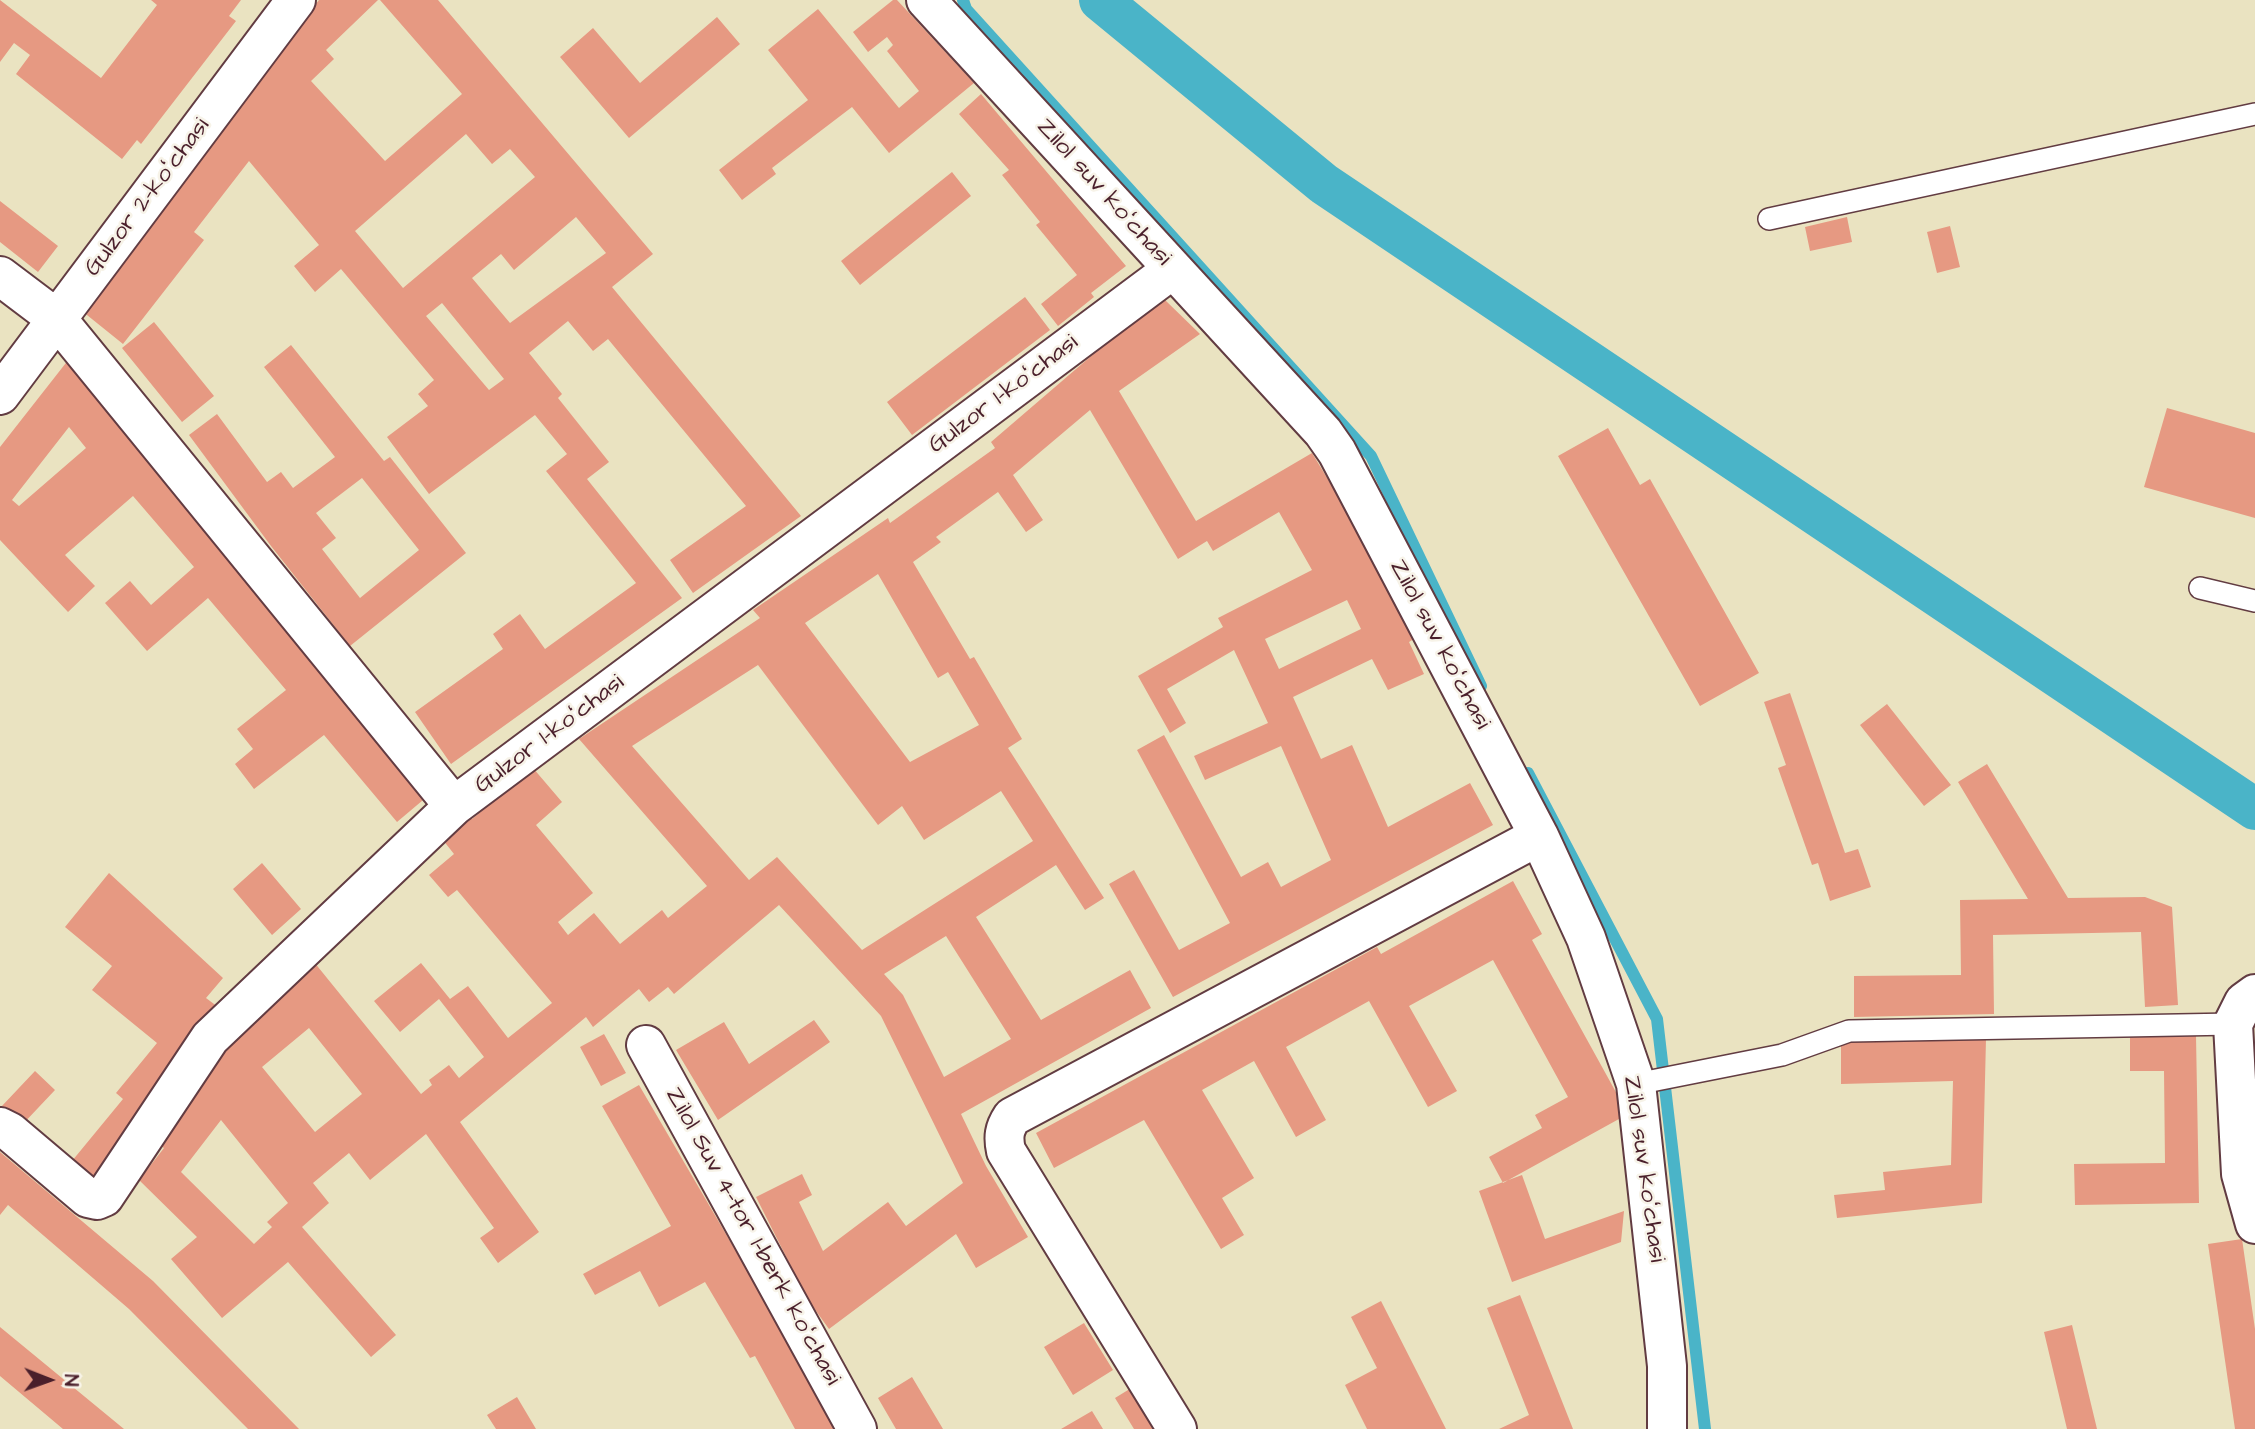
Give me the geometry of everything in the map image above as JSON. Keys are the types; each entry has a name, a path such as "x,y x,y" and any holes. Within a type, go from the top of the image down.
{"street":[{"name":"Gulzor 2-koʻchasi","path":"0,395 296,0"},
{"name":"Zilol suv koʻchasi","path":"926,0 1323,432 1337,452 1539,836 1586,938 1640,1083 1667,1366 1664,1427"},
{"name":"Gulzor 1-koʻchasi","path":"0,1127 10,1132 88,1198 100,1199 210,1038 454,806 1172,269"},
{"path":"0,276 57,319 454,806"},
{"path":"1177,1429 1006,1151 1003,1137 1007,1124 1012,1117 1024,1110 1539,836"},
{"path":"2244,1009 2241,1174 2255,1224"},
{"name":"Zilol Suv 4-tor 1-berk koʻchasi","path":"646,1045 857,1429"}],"lane":[{"path":"1769,219 2255,114"},
{"path":"2200,588 2255,601"},
{"path":"1640,1083 1683,1072 1782,1055 1849,1031 2244,1009"}],"building":[{"path":"0,0 101,78 157,5 151,0 241,0 229,16 236,21 141,144 137,140 122,159 16,74 30,55 14,43 0,62"},
{"path":"319,0 378,0 326,50 334,59 311,81 385,161 462,94 380,0 438,0 653,254 612,287 801,516 693,593 670,560 746,506 608,339 593,351 568,321 529,353 562,394 558,398 609,462 587,479 682,598 451,764 415,712 503,649 493,634 520,614 545,649 636,583 546,471 567,454 535,415 429,494 387,437 428,406 418,394 434,380 341,269 315,292 294,266 319,245 249,161 194,232 204,240 123,344 82,311 158,203","holes":["466,134 492,164 510,149 535,177 403,288 355,231","576,217 606,253 510,323 472,278 501,254 514,270","442,303 504,379 489,390 426,316"]},
{"path":"893,0 897,0 974,83 889,153 852,107 772,168 776,174 742,200 719,170 808,100 768,50 818,9 899,108 919,91 887,51 893,45 887,37 868,52 853,32"},
{"path":"717,17 740,44 629,138 560,57 593,28 640,83"},
{"path":"981,94 1126,266 1091,293 1094,297 1058,326 1041,304 1077,275 1036,225 1040,222 1002,175 1009,170 959,114"},
{"path":"952,172 971,196 860,285 841,261"},
{"path":"0,201 58,246 38,272 0,242"},
{"path":"1847,217 1852,242 1810,251 1805,227"},
{"path":"1950,226 1960,267 1937,273 1927,232"},
{"path":"1025,297 1050,330 912,435 887,402"},
{"path":"1165,300 1200,334 1119,391 1196,521 1312,453 1366,542 1414,639 1409,642 1424,674 1388,690 1372,659 1293,697 1321,759 1352,745 1388,827 1470,783 1493,825 1173,997 1109,884 1134,870 1179,950 1230,923 1137,750 1164,735 1241,877 1268,862 1281,887 1331,860 1281,746 1205,780 1194,756 1268,723 1234,650 1167,689 1186,723 1170,733 1138,676 1223,627 1218,618 1312,570 1279,512 1213,551 1207,541 1178,559 1090,410 1013,475 1043,520 1026,532 998,492 936,537 941,542 913,562 970,659 974,657 1022,739 1008,748 1104,898 1085,910 1056,865 976,917 1041,1020 1130,970 1151,1008 961,1114 986,1166 1028,1237 976,1268 956,1234 829,1329 808,1300 756,1197 802,1174 812,1195 799,1202 823,1251 888,1202 906,1226 963,1183 881,1016 779,905 674,994 668,987 649,1002 639,989 593,1027 586,1017 460,1122 539,1232 498,1263 480,1238 494,1228 426,1134 370,1180 349,1153 313,1183 329,1203 302,1227 396,1335 371,1357 288,1262 222,1318 171,1259 197,1237 139,1180 164,1148 154,1141 211,1058 314,962 421,1094 432,1085 429,1080 449,1065 459,1078 484,1057 439,999 400,1032 374,1001 421,963 450,999 468,986 508,1038 552,1003 457,890 448,897 429,875 454,854 439,835 467,812 472,819 533,768 562,802 536,825 593,893 558,922 568,935 594,913 620,944 662,910 668,918 707,886 579,739 760,618 753,610 888,518 890,523 995,448 991,442 1097,351","holes":["878,574 938,678 948,672 979,725 910,762 805,623","1347,600 1361,629 1279,669 1265,639","758,665 878,825 902,806 924,840 1001,791 1033,841 862,950 777,857 749,880 632,746","946,936 1011,1039 944,1077 903,995 884,974","309,1028 362,1094 315,1132 262,1067","221,1120 288,1203 267,1222 272,1227 254,1244 181,1172"]},
{"path":"154,322 214,396 182,422 122,348"},
{"path":"291,345 384,461 390,457 466,553 350,646 271,546 189,435 217,414 267,482 281,472 293,488 335,457 264,367","holes":["362,478 419,550 360,598 322,549 336,538 316,513"]},
{"path":"69,359 429,795 397,822 324,735 254,789 235,764 253,749 237,729 286,690 208,598 147,651 105,603 130,581 151,605 194,567 133,496 65,555 95,586 68,612 0,540 0,447","holes":["69,427 86,448 19,506 12,500"]},
{"path":"2167,408 2255,433 2255,518 2144,487"},
{"path":"1608,428 1640,485 1650,479 1759,673 1700,706 1558,456"},
{"path":"1790,693 1845,853 1858,849 1871,887 1830,901 1818,863 1812,865 1778,768 1786,765 1764,702"},
{"path":"1887,704 1951,785 1924,806 1860,725"},
{"path":"1987,764 2068,898 2145,897 2172,907 2178,1005 2145,1007 2141,932 1993,935 1994,1014 1854,1017 1854,976 1961,975 1960,900 2028,899 1958,782"},
{"path":"262,863 301,909 272,935 233,889"},
{"path":"109,873 223,978 206,998 222,1010 95,1180 72,1161 123,1099 116,1093 157,1043 92,990 112,966 65,927"},
{"path":"1513,881 1542,934 1532,940 1628,1114 1503,1183 1489,1157 1542,1128 1535,1115 1568,1097 1493,960 1409,1006 1457,1091 1428,1107 1369,1001 1286,1047 1326,1120 1296,1137 1254,1061 1202,1090 1254,1178 1222,1198 1244,1235 1221,1249 1144,1120 1054,1168 1036,1133 1377,947 1381,954"},
{"path":"814,1020 830,1042 718,1120 676,1050 724,1022 749,1064"},
{"path":"604,1034 626,1073 601,1086 580,1047"},
{"path":"2196,1036 2199,1203 2075,1205 2074,1164 2165,1163 2164,1071 2130,1071 2130,1037"},
{"path":"1986,1039 1982,1203 1837,1218 1834,1195 1885,1190 1883,1172 1951,1165 1953,1081 1841,1084 1841,1042"},
{"path":"35,1071 55,1090 21,1126 1,1107"},
{"path":"639,1085 837,1429 795,1429 755,1356 750,1358 705,1282 659,1307 640,1271 595,1295 583,1274 671,1226 602,1106"},
{"path":"0,1152 153,1281 299,1429 248,1429 129,1309 8,1205 0,1215"},
{"path":"1522,1175 1545,1239 1624,1211 1621,1242 1512,1282 1479,1191"},
{"path":"2242,1239 2255,1329 2255,1429 2235,1429 2208,1244"},
{"path":"1520,1295 1573,1429 1499,1429 1529,1415 1487,1308"},
{"path":"1381,1301 1446,1429 1367,1429 1345,1385 1377,1368 1351,1317"},
{"path":"1084,1323 1113,1370 1073,1395 1044,1347"},
{"path":"2072,1325 2097,1429 2067,1429 2044,1332"},
{"path":"0,1327 124,1429 63,1429 0,1376"},
{"path":"912,1377 943,1429 896,1429 878,1398"},
{"path":"1141,1382 1169,1429 1134,1429 1115,1398"},
{"path":"517,1397 536,1429 496,1429 487,1415"},
{"path":"1092,1411 1103,1429 1061,1429"}],"waterway":[{"path":"963,0 966,9 1371,456 1481,686"},
{"path":"1100,0 1324,184 2255,809"},
{"path":"1528,773 1657,1019 1705,1429"}]}
